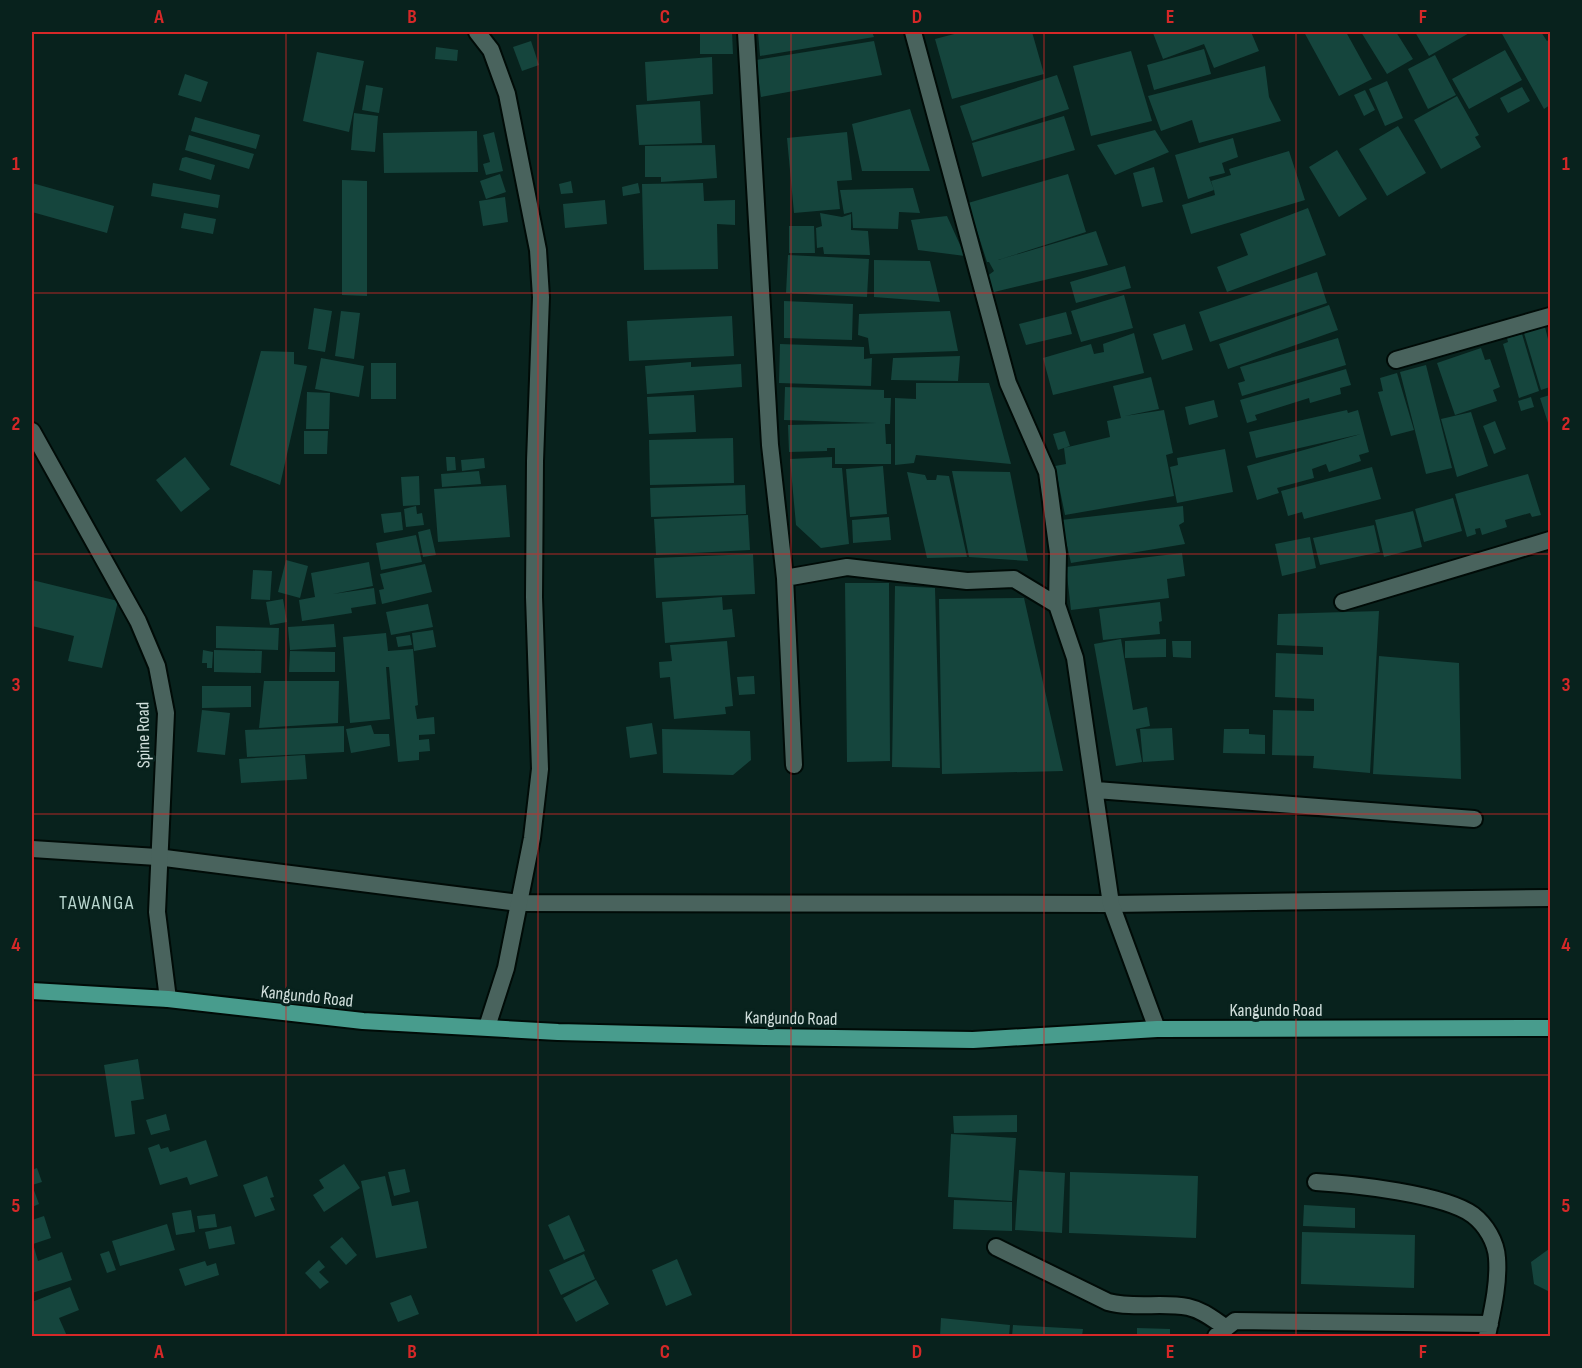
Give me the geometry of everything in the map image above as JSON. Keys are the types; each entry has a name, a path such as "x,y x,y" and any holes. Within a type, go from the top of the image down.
{"highway":[{"name":"Kangundo Road","path":"32,991 168,999 231,1008 363,1021 558,1032 973,1040 1157,1029 1551,1028"}],"street":[{"path":"477,32 491,50 507,94 538,250 541,297 535,461 534,597 540,769 532,838 506,968 487,1027"},
{"path":"746,32 770,445 785,578 794,765"},
{"path":"913,32 1008,383 1047,472 1058,553 1056,605 1075,658 1111,904 1157,1029"},
{"path":"1396,360 1551,316"},
{"name":"Spine Road","path":"32,431 138,621 157,666 166,713 157,856 157,912 168,999"},
{"path":"1342,602 1551,540"},
{"path":"785,578 847,567 967,581 1014,579 1056,605"},
{"path":"1096,790 1474,819"},
{"path":"32,849 157,856 519,903 1111,904 1551,898"},
{"path":"996,1247 1108,1302 1120,1305 1187,1307 1203,1313 1220,1332 1235,1320 1488,1330 1497,1258 1490,1234 1473,1215 1455,1205 1359,1184 1316,1182"}],"building":[{"path":"700,32 732,32 733,54 700,54"},
{"path":"758,32 872,32 874,37 760,56"},
{"path":"962,32 1032,32 1044,74 952,99 935,39"},
{"path":"1251,32 1259,51 1214,68 1204,44 1163,59 1153,33"},
{"path":"1304,32 1346,32 1372,79 1339,96"},
{"path":"1361,32 1396,32 1413,59 1387,74"},
{"path":"1415,32 1471,32 1429,56"},
{"path":"1501,32 1541,32 1547,41 1550,39 1550,105 1544,109"},
{"path":"531,41 539,65 522,71 513,47"},
{"path":"874,41 882,75 761,97 756,60"},
{"path":"436,47 458,50 457,61 435,59"},
{"path":"1204,49 1211,74 1154,90 1147,65"},
{"path":"1505,50 1522,80 1469,109 1452,79"},
{"path":"1131,51 1152,121 1091,136 1073,66"},
{"path":"317,52 364,61 349,132 303,121"},
{"path":"1435,55 1456,95 1428,109 1408,69"},
{"path":"712,57 713,94 647,101 645,62"},
{"path":"1265,66 1269,97 1281,121 1199,143 1192,120 1161,131 1148,96"},
{"path":"185,74 208,82 201,102 178,95"},
{"path":"1057,75 1069,109 972,141 960,106"},
{"path":"1387,81 1403,118 1385,126 1369,89"},
{"path":"366,85 383,88 379,113 362,110"},
{"path":"1522,87 1530,101 1508,113 1500,98"},
{"path":"1365,90 1375,110 1364,116 1354,95"},
{"path":"1457,96 1479,135 1475,137 1481,147 1441,169 1414,120"},
{"path":"700,101 702,143 639,145 636,105"},
{"path":"910,109 930,171 862,171 852,124"},
{"path":"354,113 378,116 375,152 351,150"},
{"path":"1064,116 1075,150 982,177 972,143"},
{"path":"195,117 260,135 256,149 191,131"},
{"path":"1398,126 1426,173 1387,196 1359,149"},
{"path":"1155,130 1169,152 1115,175 1097,145"},
{"path":"477,131 478,172 384,173 383,133"},
{"path":"494,132 503,171 486,175 483,164 490,162 483,135"},
{"path":"847,132 852,180 837,181 840,209 794,213 787,138"},
{"path":"189,135 254,154 249,169 185,150"},
{"path":"1233,138 1238,157 1222,163 1225,173 1209,177 1214,190 1188,199 1175,155"},
{"path":"715,145 717,178 661,182 661,177 645,177 645,146"},
{"path":"1337,150 1367,199 1339,217 1309,167"},
{"path":"1289,151 1305,200 1191,234 1182,205 1215,195 1211,181 1231,175 1229,169"},
{"path":"186,157 215,165 211,180 179,170 182,158"},
{"path":"1154,167 1163,202 1142,207 1133,173"},
{"path":"500,174 506,192 486,199 480,181"},
{"path":"1068,174 1086,232 998,260 1096,231 1108,265 990,293 986,277 994,271 987,262 968,203"},
{"path":"342,180 367,181 367,296 342,295"},
{"path":"571,181 573,193 561,194 559,184"},
{"path":"32,183 114,206 107,233 32,212"},
{"path":"153,183 220,195 218,208 151,196"},
{"path":"638,183 640,193 623,196 622,187"},
{"path":"703,183 704,201 735,200 735,225 717,224 718,269 644,270 642,184"},
{"path":"913,188 920,213 899,212 898,229 853,228 852,212 844,214 840,190"},
{"path":"505,197 508,222 483,226 479,201"},
{"path":"605,200 607,224 565,228 563,204"},
{"path":"1308,208 1326,255 1227,292 1217,267 1248,255 1240,234"},
{"path":"184,213 216,219 213,234 181,228"},
{"path":"820,213 842,217 851,214 851,230 868,231 870,255 824,254 823,247 817,248 816,228 822,226"},
{"path":"947,216 965,256 918,250 911,220"},
{"path":"789,226 814,226 815,253 789,253"},
{"path":"788,255 869,259 867,297 786,293"},
{"path":"874,260 930,261 940,302 874,297"},
{"path":"1125,266 1131,288 1076,303 1070,282"},
{"path":"1317,272 1327,303 1210,342 1199,312"},
{"path":"1124,295 1133,328 1081,342 1071,311"},
{"path":"784,301 853,304 852,340 784,338"},
{"path":"1329,305 1338,330 1228,369 1219,344"},
{"path":"314,308 332,311 325,352 308,349"},
{"path":"341,311 360,313 354,359 335,356"},
{"path":"950,311 958,351 870,354 868,338 858,335 859,314"},
{"path":"1066,312 1072,334 1026,345 1019,324"},
{"path":"732,316 734,356 629,361 627,321"},
{"path":"1185,324 1193,350 1162,360 1153,334"},
{"path":"1545,327 1548,339 1550,339 1550,387 1541,390 1524,333"},
{"path":"1134,333 1144,373 1053,395 1043,358 1091,344 1094,354 1104,352 1103,344"},
{"path":"1522,334 1539,391 1519,398 1503,344 1508,342 1507,338"},
{"path":"1338,338 1346,365 1242,396 1238,383 1245,381 1240,367"},
{"path":"780,344 864,347 864,359 872,358 871,386 779,383"},
{"path":"1481,348 1485,360 1490,359 1500,387 1493,390 1497,401 1455,415 1437,363"},
{"path":"261,351 294,352 294,364 307,366 280,485 230,465"},
{"path":"960,356 958,381 891,380 893,358"},
{"path":"321,358 364,366 359,397 315,389"},
{"path":"691,362 691,367 741,364 742,387 647,394 645,366"},
{"path":"371,363 396,363 396,399 371,399"},
{"path":"1426,365 1452,468 1426,474 1400,372"},
{"path":"1346,369 1351,385 1340,388 1341,394 1310,403 1309,398 1255,415 1257,420 1247,423 1240,400"},
{"path":"1397,373 1414,430 1391,436 1378,392 1383,391 1380,378"},
{"path":"1151,377 1159,409 1125,416 1164,410 1173,453 1166,455 1174,496 1065,515 1055,466 1066,464 1064,448 1110,437 1107,421 1121,418 1113,386"},
{"path":"916,383 989,383 1011,464 916,455 914,463 895,465 895,398 916,399"},
{"path":"785,387 884,390 884,398 891,398 890,424 885,424 886,444 891,444 891,464 835,464 835,448 827,448 827,451 789,452 788,425 876,423 784,420"},
{"path":"307,392 330,393 329,429 306,429"},
{"path":"694,395 696,432 649,434 647,397"},
{"path":"1550,395 1550,429 1540,398"},
{"path":"1531,397 1534,407 1521,411 1518,401"},
{"path":"1214,400 1218,417 1189,425 1185,407"},
{"path":"1347,410 1348,413 1358,410 1369,452 1359,455 1361,461 1329,472 1326,464 1312,469 1314,478 1277,488 1279,493 1257,500 1247,466 1361,434 1256,458 1249,432"},
{"path":"1471,412 1488,466 1457,477 1441,419"},
{"path":"1495,421 1506,449 1494,454 1483,426"},
{"path":"304,431 328,431 327,454 304,454"},
{"path":"1065,431 1070,446 1058,450 1053,434"},
{"path":"733,438 734,483 650,485 649,440"},
{"path":"1225,449 1233,492 1177,503 1170,467 1178,465 1177,458"},
{"path":"185,457 210,489 181,512 156,480"},
{"path":"446,457 455,457 456,470 447,471"},
{"path":"832,457 832,468 842,468 849,544 821,548 796,525 790,459"},
{"path":"484,458 485,468 462,471 461,460"},
{"path":"883,466 887,514 850,517 846,469"},
{"path":"1372,467 1381,499 1304,519 1302,512 1288,516 1281,491"},
{"path":"479,471 481,484 442,487 441,474"},
{"path":"952,471 1010,472 1028,561 969,557"},
{"path":"907,472 925,475 927,480 936,480 937,475 949,476 967,557 927,558"},
{"path":"1528,474 1541,515 1532,517 1530,513 1505,520 1507,527 1482,535 1480,528 1475,529 1476,534 1467,537 1455,494"},
{"path":"419,476 420,505 403,506 401,477"},
{"path":"506,485 510,537 438,542 434,489"},
{"path":"745,485 746,514 651,517 650,488"},
{"path":"1453,498 1462,531 1424,542 1415,509"},
{"path":"416,506 417,514 422,513 424,525 406,527 404,509"},
{"path":"1183,506 1184,522 1179,525 1185,544 1071,563 1061,520"},
{"path":"1413,511 1422,547 1384,557 1375,520"},
{"path":"401,512 403,530 384,533 381,514"},
{"path":"748,515 750,550 656,555 654,519"},
{"path":"889,517 891,540 853,543 852,520"},
{"path":"1374,525 1380,552 1320,565 1313,538"},
{"path":"430,529 436,555 423,557 418,532"},
{"path":"416,535 422,562 381,570 376,543"},
{"path":"1310,537 1316,568 1282,576 1275,544"},
{"path":"1182,553 1185,576 1167,579 1169,598 1071,610 1066,567"},
{"path":"753,554 755,594 656,598 654,558"},
{"path":"286,560 308,566 300,598 278,592"},
{"path":"369,562 373,586 333,594 374,588 376,604 351,608 352,613 302,621 299,600 315,597 311,573"},
{"path":"425,564 432,592 382,604 379,590 384,589 380,574"},
{"path":"253,570 272,571 270,600 251,599"},
{"path":"32,580 118,601 102,668 68,661 74,636 32,626"},
{"path":"845,583 889,583 890,761 847,762"},
{"path":"895,586 935,588 940,768 892,767"},
{"path":"722,597 723,610 732,609 735,637 665,643 662,602"},
{"path":"1024,598 1063,771 942,774 939,599"},
{"path":"283,599 287,622 270,625 266,602"},
{"path":"1160,602 1162,621 1159,622 1160,634 1103,640 1099,609"},
{"path":"428,604 433,627 391,635 386,612"},
{"path":"1379,611 1370,773 1313,768 1314,756 1272,755 1273,710 1314,711 1314,699 1275,697 1276,653 1323,655 1323,647 1277,645 1278,614"},
{"path":"334,624 336,647 290,650 288,627"},
{"path":"216,626 279,628 278,650 216,648"},
{"path":"433,630 436,647 414,651 412,633"},
{"path":"386,633 388,651 413,649 417,719 434,717 435,734 419,735 419,740 429,739 430,751 419,752 419,760 398,762 389,667 386,667 390,719 350,723 343,637"},
{"path":"410,635 412,645 398,647 396,637"},
{"path":"1121,639 1133,710 1147,707 1150,726 1136,729 1142,762 1116,766 1094,644"},
{"path":"1166,639 1166,657 1125,658 1125,641"},
{"path":"727,641 733,706 725,707 726,714 674,719 670,677 660,678 659,662 672,661 670,645"},
{"path":"1172,641 1191,641 1191,658 1173,657"},
{"path":"203,650 213,652 212,668 207,668 207,663 202,663"},
{"path":"214,650 262,651 261,673 214,672"},
{"path":"290,651 335,652 335,672 289,672"},
{"path":"1379,656 1459,663 1461,779 1373,774"},
{"path":"754,676 755,694 739,695 737,677"},
{"path":"264,681 339,681 338,723 259,728"},
{"path":"202,686 251,686 251,707 202,708"},
{"path":"202,710 230,713 225,755 197,752"},
{"path":"652,723 657,754 630,758 626,727"},
{"path":"371,725 374,734 389,734 390,746 351,753 346,729"},
{"path":"344,726 344,752 247,757 245,730"},
{"path":"1172,728 1174,760 1143,762 1140,729"},
{"path":"662,729 750,731 751,760 733,775 663,773"},
{"path":"1224,729 1249,729 1249,734 1265,735 1265,754 1223,753"},
{"path":"305,755 307,779 241,783 239,759"},
{"path":"138,1059 144,1099 131,1101 135,1134 115,1137 104,1065"},
{"path":"166,1114 170,1130 151,1135 146,1120"},
{"path":"1017,1115 1017,1132 954,1133 953,1116"},
{"path":"951,1134 1016,1138 1012,1201 948,1197"},
{"path":"206,1140 218,1176 190,1185 187,1177 160,1185 148,1148 159,1144 161,1149 168,1147 170,1152"},
{"path":"344,1164 360,1188 324,1212 313,1195 324,1188 319,1180"},
{"path":"37,1168 42,1182 32,1185 32,1170"},
{"path":"405,1169 410,1192 394,1196 388,1172"},
{"path":"1019,1170 1065,1173 1062,1233 1015,1230"},
{"path":"1070,1172 1198,1176 1196,1238 1069,1233"},
{"path":"267,1176 274,1197 270,1198 275,1210 255,1217 243,1185"},
{"path":"385,1176 392,1206 418,1201 427,1248 376,1258 361,1181"},
{"path":"32,1185 39,1204 32,1207"},
{"path":"954,1200 1012,1202 1012,1231 953,1229"},
{"path":"1304,1205 1355,1208 1355,1228 1303,1226"},
{"path":"191,1210 195,1232 176,1235 172,1213"},
{"path":"215,1214 217,1227 199,1229 197,1216"},
{"path":"569,1215 585,1251 564,1260 548,1225"},
{"path":"44,1216 51,1238 33,1244 38,1261 62,1252 72,1280 32,1293 32,1220"},
{"path":"167,1224 175,1250 120,1266 112,1241"},
{"path":"231,1226 235,1244 209,1249 205,1232"},
{"path":"1302,1232 1415,1235 1414,1288 1301,1284"},
{"path":"342,1237 357,1255 346,1265 330,1247"},
{"path":"1549,1249 1550,1292 1534,1284 1531,1262"},
{"path":"109,1251 116,1270 107,1273 100,1254"},
{"path":"584,1254 595,1279 561,1295 549,1270"},
{"path":"677,1259 692,1295 666,1306 652,1270"},
{"path":"319,1260 325,1267 319,1272 329,1282 320,1289 305,1273"},
{"path":"205,1261 207,1266 216,1263 219,1275 185,1286 179,1269"},
{"path":"596,1280 609,1304 576,1322 563,1298"},
{"path":"70,1287 79,1310 59,1318 67,1336 32,1336 32,1302"},
{"path":"411,1295 419,1314 398,1322 390,1303"},
{"path":"941,1318 1010,1325 1009,1336 940,1336"},
{"path":"1013,1325 1083,1329 1082,1336 1012,1336"},
{"path":"1137,1328 1170,1329 1170,1336 1137,1336"}],"district":[{"name":"TAWANGA","path":"97,902"}]}
